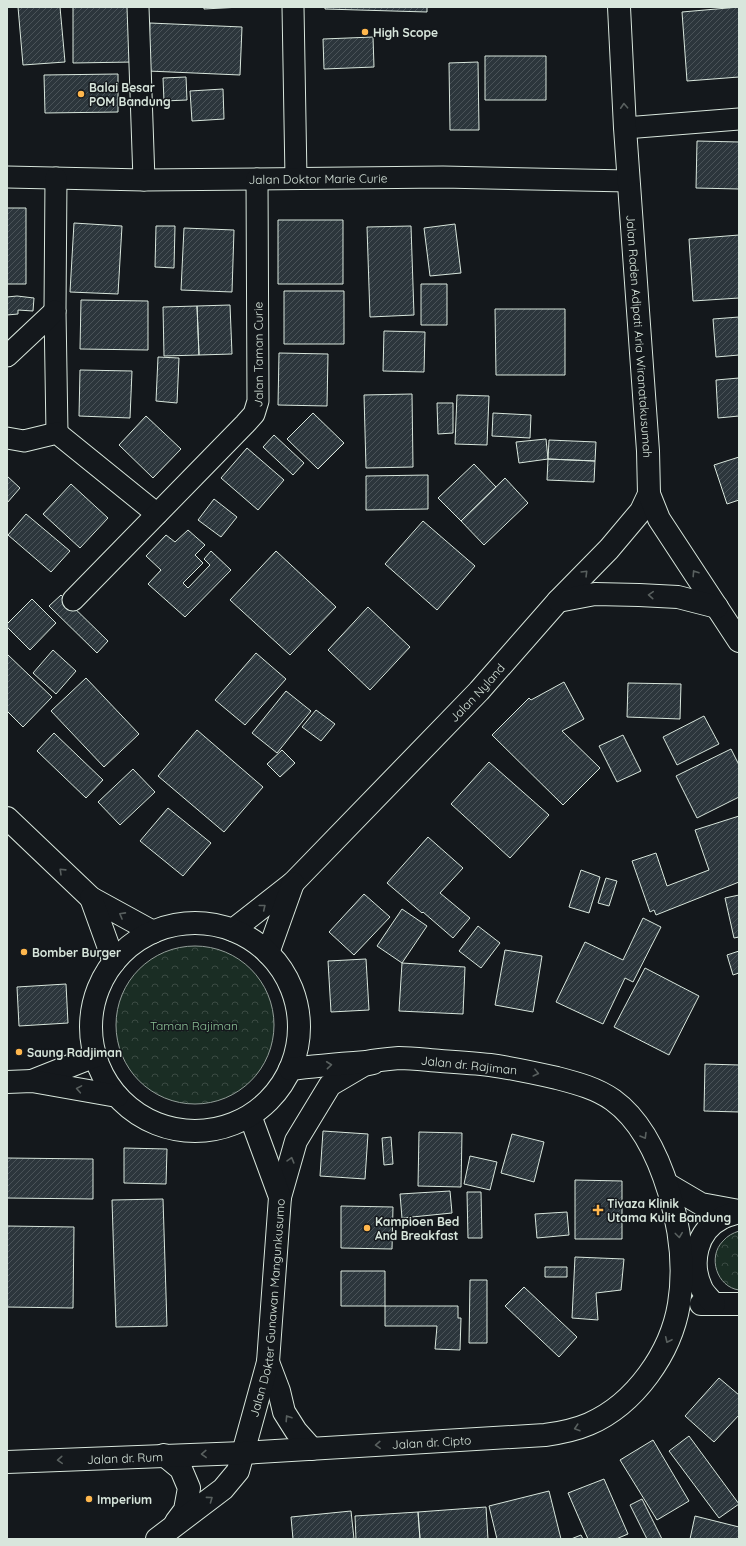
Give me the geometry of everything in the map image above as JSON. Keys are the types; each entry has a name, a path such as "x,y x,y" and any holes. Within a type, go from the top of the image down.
{"main road":[{"name":"Jalan Raden Adipati Aria Wiranatakusumah","path":"619,7 628,181 648,451 649,494 659,519 739,641"},
{"name":"Jalan Nyland","path":"233,930 293,883 479,691 558,601 609,549 641,511 649,494"},
{"path":"558,601 595,594 639,595 678,597 717,607"},
{"path":"7,818 91,898 153,932"},
{"name":"Jalan Nyland","path":"268,953 293,883"},
{"path":"91,898 114,962"},
{"path":"193,923 220,926 233,930 246,936 268,953 285,975 291,987 297,1007 299,1028 298,1042 290,1069 276,1092 259,1112 251,1118 205,1130 177,1129 151,1120 127,1106 117,1096 100,1070 91,1039 93,1006 97,991 104,976 125,950 138,940 153,932 179,924 193,923"},
{"path":"32,1081 95,1056"},
{"path":"280,1197 296,1141 330,1085 364,1065 400,1058"},
{"name":"Jalan dr. Rajiman","path":"290,1069 400,1058 489,1065 526,1071 577,1083 612,1100 627,1112 635,1122 653,1152 667,1184 677,1220 679,1238 681,1278 679,1303"},
{"path":"7,1082 32,1081 117,1096"},
{"name":"Jalan Dokter Gunawan Mangunkusumo","path":"243,1452 268,1362 280,1197 251,1118"},
{"path":"667,1184 701,1204 739,1212"},
{"path":"714,1304 701,1289 695,1270 696,1250 705,1232 721,1218 739,1212"},
{"path":"679,1303 739,1304"},
{"name":"Jalan dr. Cipto","path":"243,1452 545,1435 562,1432 591,1423 620,1404 632,1394 653,1368 669,1339 675,1322 679,1303"},
{"path":"268,1362 279,1391 284,1412 296,1431 312,1449"},
{"path":"165,1533 223,1489 238,1471 243,1452"},
{"name":"Jalan dr. Rum","path":"7,1462 243,1452"},
{"path":"164,1455 181,1469 188,1488 186,1510 165,1533"}],"street":[{"path":"138,7 144,180"},
{"path":"293,7 296,178"},
{"path":"625,128 739,119"},
{"name":"Jalan Doktor Marie Curie","path":"7,177 144,180 444,177 628,181"},
{"path":"56,178 55,311 57,433"},
{"name":"Jalan Taman Curie","path":"73,600 246,424 254,414 258,401 257,179"},
{"path":"7,356 55,311"},
{"path":"57,433 157,514"},
{"path":"7,438 24,441 57,433"}],"green space":[{"name":"Taman Rajiman","path":"203,946 218,949 232,955 251,969 261,981 271,1002 274,1025 271,1048 261,1069 251,1081 239,1091 218,1101 203,1104 187,1104 172,1101 151,1091 139,1081 129,1069 119,1048 117,1040 116,1017 119,1002 129,981 139,969 151,959 172,949 180,947"},
{"path":"739,1231 739,1290 731,1288 725,1283 720,1277 715,1263 718,1248 723,1241 730,1235"}],"building":[{"path":"18,7 60,7 65,62 23,65"},
{"path":"73,7 132,7 133,62 73,63"},
{"path":"204,7 241,7 204,9"},
{"path":"325,7 427,7 427,12 325,9"},
{"path":"739,7 739,77 687,81 682,12"},
{"path":"150,23 242,27 240,75 148,71"},
{"path":"373,37 374,67 324,69 323,39"},
{"path":"485,56 546,56 546,100 485,100"},
{"path":"478,62 479,130 450,130 449,63"},
{"name":"Balai Besar POM Bandung","path":"118,74 118,112 45,113 44,75"},
{"path":"186,77 187,100 164,101 163,78"},
{"path":"223,89 224,119 192,121 190,91"},
{"path":"697,141 739,142 739,189 696,188"},
{"path":"7,208 26,208 26,284 7,284"},
{"path":"278,220 343,220 343,284 278,284"},
{"path":"74,223 122,226 118,294 70,292"},
{"path":"455,224 461,273 430,276 424,228"},
{"path":"156,226 175,226 174,268 155,267"},
{"path":"411,226 414,315 370,317 367,227"},
{"path":"184,228 234,230 232,292 181,290"},
{"path":"739,235 739,298 693,301 689,239"},
{"path":"421,284 447,284 447,325 421,325"},
{"path":"284,291 344,291 344,344 284,344"},
{"path":"17,296 34,298 33,311 18,310 18,314 7,315 7,297"},
{"path":"81,300 148,301 148,350 80,349"},
{"path":"230,305 232,354 199,355 197,306"},
{"path":"197,306 199,355 164,356 163,307"},
{"path":"495,309 565,309 565,375 496,375"},
{"path":"739,317 739,355 716,357 713,319"},
{"path":"384,331 425,332 424,372 383,371"},
{"path":"279,353 328,354 327,406 278,405"},
{"path":"158,357 179,358 177,403 156,401"},
{"path":"80,370 132,371 130,418 79,416"},
{"path":"739,378 739,416 718,418 716,380"},
{"path":"412,394 413,467 366,468 364,395"},
{"path":"457,395 489,396 487,445 455,444"},
{"path":"437,403 453,403 453,433 438,434"},
{"path":"313,413 344,443 318,469 287,439"},
{"path":"493,413 531,415 530,438 492,436"},
{"path":"146,416 181,449 153,478 119,445"},
{"path":"274,435 304,463 293,475 263,447"},
{"path":"546,439 548,459 519,463 516,442"},
{"path":"549,440 596,442 595,461 548,459"},
{"path":"247,448 284,480 258,510 221,478"},
{"path":"739,457 739,500 727,504 714,465"},
{"path":"548,459 595,461 594,482 547,480"},
{"path":"474,464 496,487 461,521 438,498"},
{"path":"428,475 428,509 366,510 366,476"},
{"path":"7,476 20,488 7,503"},
{"path":"505,478 528,503 484,545 461,521"},
{"path":"71,484 108,518 80,548 43,514"},
{"path":"214,499 237,517 221,537 198,520"},
{"path":"26,514 70,551 51,572 8,535"},
{"path":"423,521 475,566 437,610 385,564"},
{"path":"188,530 205,545 195,555 203,563 183,583 188,588 210,565 204,559 211,551 231,570 185,617 148,584 161,570 146,556 166,535 175,542"},
{"path":"276,551 336,607 290,655 230,600"},
{"path":"61,595 108,641 97,653 49,606"},
{"path":"32,599 56,623 30,650 7,627 7,624"},
{"path":"368,607 410,647 370,690 328,650"},
{"path":"53,650 76,671 56,694 33,673"},
{"path":"256,653 286,679 245,725 215,700"},
{"path":"7,654 52,697 23,727 7,711"},
{"path":"86,678 139,734 104,767 51,711"},
{"path":"564,682 584,719 562,731 600,768 563,805 492,735 529,698 531,700"},
{"path":"628,683 681,684 680,719 627,717"},
{"path":"286,691 311,711 277,753 252,733"},
{"path":"316,710 335,724 321,741 302,727"},
{"path":"704,716 719,744 677,765 663,737"},
{"path":"197,730 263,787 224,832 158,776"},
{"path":"54,733 103,780 86,798 37,751"},
{"path":"623,735 641,771 617,782 599,746"},
{"path":"731,749 739,765 739,797 697,818 676,776"},
{"path":"282,750 295,763 280,777 267,764"},
{"path":"489,762 549,815 510,858 451,804"},
{"path":"133,769 155,792 120,825 98,802"},
{"path":"168,808 211,843 183,876 140,841"},
{"path":"739,816 739,882 656,915 654,910 650,912 632,861 656,853 667,886 709,870 695,830"},
{"path":"428,837 463,868 440,893 470,918 453,938 387,883"},
{"path":"581,870 600,877 589,913 569,907"},
{"path":"606,878 617,881 609,906 598,903"},
{"path":"364,894 390,917 354,955 329,932"},
{"path":"739,895 739,937 734,938 725,898"},
{"path":"402,909 427,926 402,963 377,946"},
{"path":"643,918 661,927 633,982 625,978 603,1024 556,1002 585,942 623,960"},
{"path":"478,926 500,943 481,968 459,951"},
{"path":"505,950 542,956 533,1012 495,1005"},
{"path":"739,951 739,973 733,975 727,955"},
{"path":"366,959 369,1010 331,1012 328,961"},
{"path":"402,963 465,967 463,1014 399,1011"},
{"path":"645,968 699,996 669,1055 614,1027"},
{"path":"66,984 68,1023 19,1026 17,987"},
{"path":"705,1064 739,1065 739,1112 704,1111"},
{"path":"323,1131 368,1134 365,1179 320,1176"},
{"path":"419,1132 462,1133 461,1187 418,1186"},
{"path":"512,1134 544,1142 534,1182 501,1173"},
{"path":"391,1137 393,1164 384,1165 382,1138"},
{"path":"124,1148 167,1149 166,1184 124,1183"},
{"path":"470,1156 497,1162 490,1190 464,1184"},
{"path":"7,1158 93,1159 93,1199 7,1198"},
{"name":"Tivaza Klinik Utama Kulit Bandung","path":"575,1180 622,1181 622,1239 575,1239"},
{"path":"450,1191 452,1213 402,1218 400,1194"},
{"path":"467,1192 481,1192 482,1238 468,1238"},
{"path":"163,1199 167,1326 116,1327 112,1200"},
{"name":"Kampioen Bed And Breakfast","path":"341,1206 393,1207 392,1249 341,1248"},
{"path":"567,1212 569,1235 537,1238 535,1214"},
{"path":"7,1226 74,1227 73,1308 7,1307"},
{"path":"575,1257 624,1259 621,1290 596,1293 598,1320 572,1318"},
{"path":"545,1267 567,1267 567,1277 545,1277"},
{"path":"341,1271 385,1271 385,1306 341,1306"},
{"path":"470,1280 487,1280 487,1343 469,1343"},
{"path":"524,1287 577,1337 559,1357 505,1306"},
{"path":"385,1306 458,1306 458,1318 461,1318 460,1350 435,1349 437,1326 385,1326"},
{"path":"719,1378 739,1395 739,1415 714,1442 685,1416"},
{"path":"689,1436 739,1504 719,1518 669,1451"},
{"path":"653,1440 689,1501 657,1520 620,1460"},
{"path":"604,1479 628,1534 616,1539 588,1539 568,1493"},
{"path":"549,1491 561,1539 497,1539 489,1506"},
{"path":"642,1499 662,1539 647,1539 630,1505"},
{"path":"486,1507 488,1539 420,1539 418,1512"},
{"path":"351,1511 354,1539 293,1539 291,1517"},
{"path":"418,1512 420,1539 356,1539 355,1516"},
{"path":"695,1516 739,1527 739,1539 690,1539"},
{"path":"581,1535 583,1539 571,1539"}],"place":[{"name":"High Scope","path":"365,32"},
{"name":"Balai Besar POM Bandung","path":"81,94"},
{"name":"Bomber Burger","path":"24,952"},
{"name":"Saung Radjiman","path":"19,1052"},
{"name":"Tivaza Klinik Utama Kulit Bandung","path":"598,1210"},
{"name":"Kampioen Bed And Breakfast","path":"367,1228"},
{"name":"Imperium","path":"89,1499"}]}
